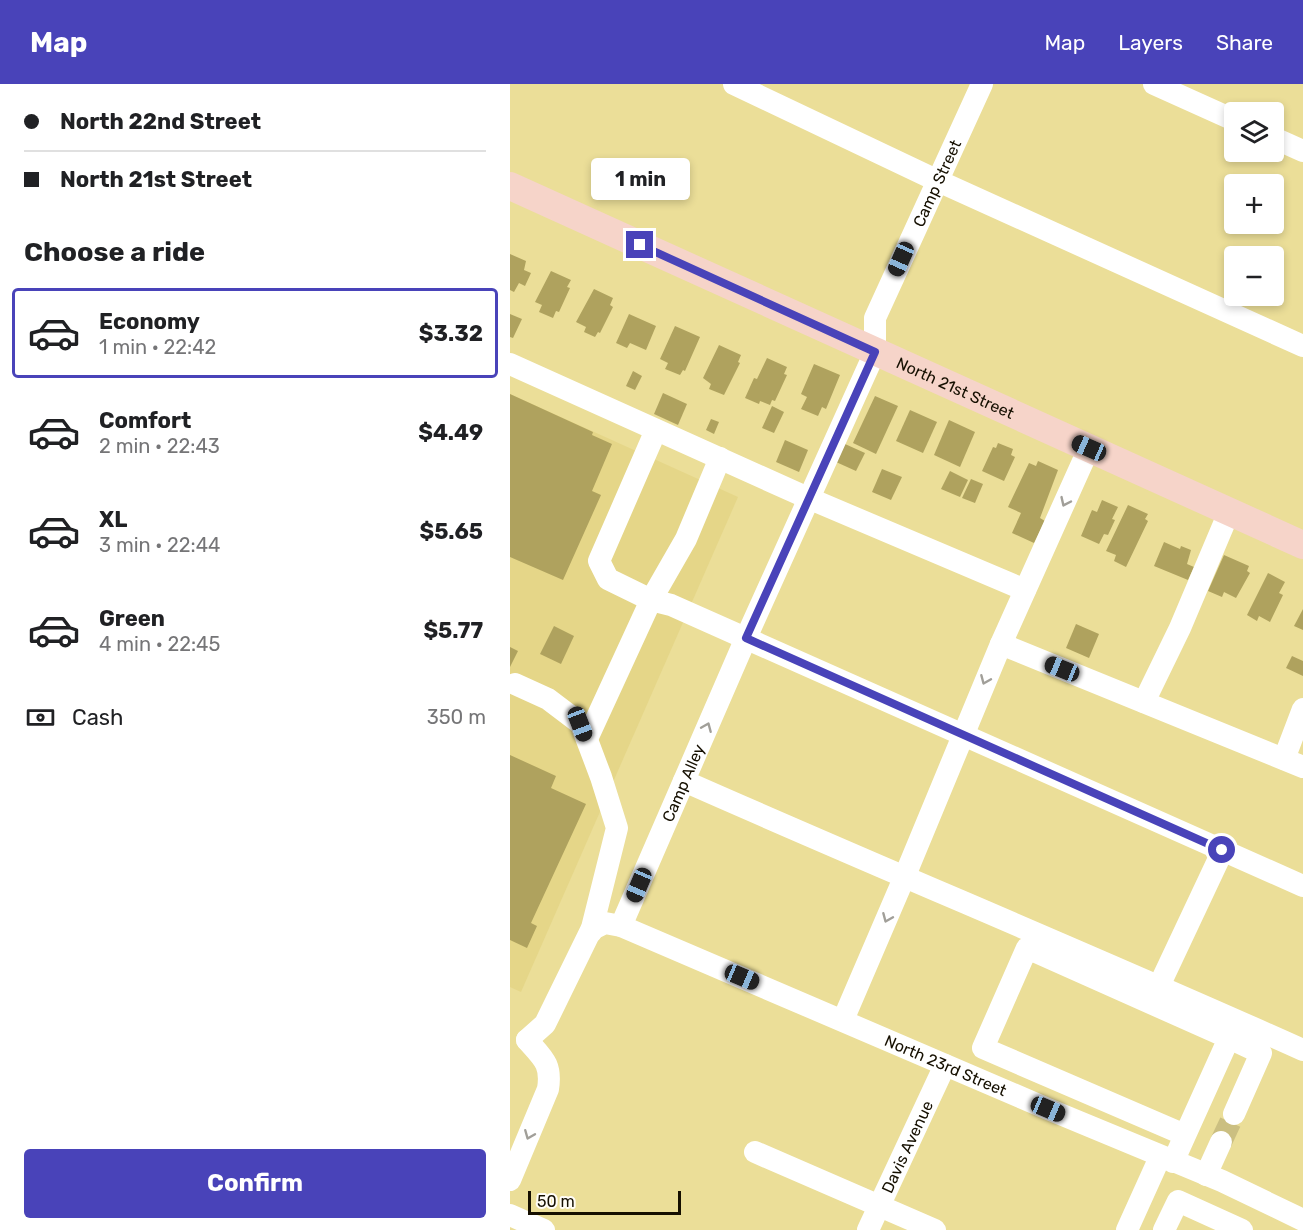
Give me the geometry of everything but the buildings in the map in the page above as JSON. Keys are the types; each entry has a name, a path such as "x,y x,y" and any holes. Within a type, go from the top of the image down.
{"main road":[{"name":"North 21st Street","path":"510,186 1303,545"}],"street":[{"path":"734,84 936,180 1303,346"},
{"name":"Camp Street","path":"875,352 875,318 936,180 982,84"},
{"path":"1154,84 1224,116"},
{"path":"1284,142 1303,151"},
{"name":"Camp Alley","path":"621,926 746,638 875,352"},
{"path":"510,364 808,498 1024,590"},
{"path":"656,430 599,561 608,579 1303,886"},
{"path":"843,1020 1000,644 1089,448"},
{"path":"586,739 661,603 720,459"},
{"path":"1144,702 1180,628 1229,512"},
{"path":"1000,644 1293,763 1303,709"},
{"path":"510,1180 548,1089 550,1074 545,1060 519,1038 545,1024 591,932 617,828 580,724 548,699 515,684"},
{"path":"684,781 1303,1050"},
{"path":"1159,986 1222,850"},
{"path":"591,932 605,922 621,926"},
{"name":"North 23rd Street","path":"621,926 1214,1178 1291,1221"},
{"path":"1185,1135 983,1048 1027,948 1261,1053 1234,1114"},
{"path":"1127,1230 1167,1159 1185,1135 1229,1038"},
{"name":"Davis Avenue","path":"868,1230 945,1065"},
{"path":"1048,1109 1060,1081"},
{"path":"1221,1142 1214,1178 1225,1224"},
{"path":"755,1152 935,1230"},
{"path":"1164,1230 1178,1201 1225,1224"},
{"path":"510,1215 544,1230"}],"shaded area":[{"path":"510,394 738,497 521,992 510,987"}],"tunnel":[{"path":"1221,1142 1234,1114"}],"route":[{"path":"640,245 875,352 746,638 1222,850"}]}
